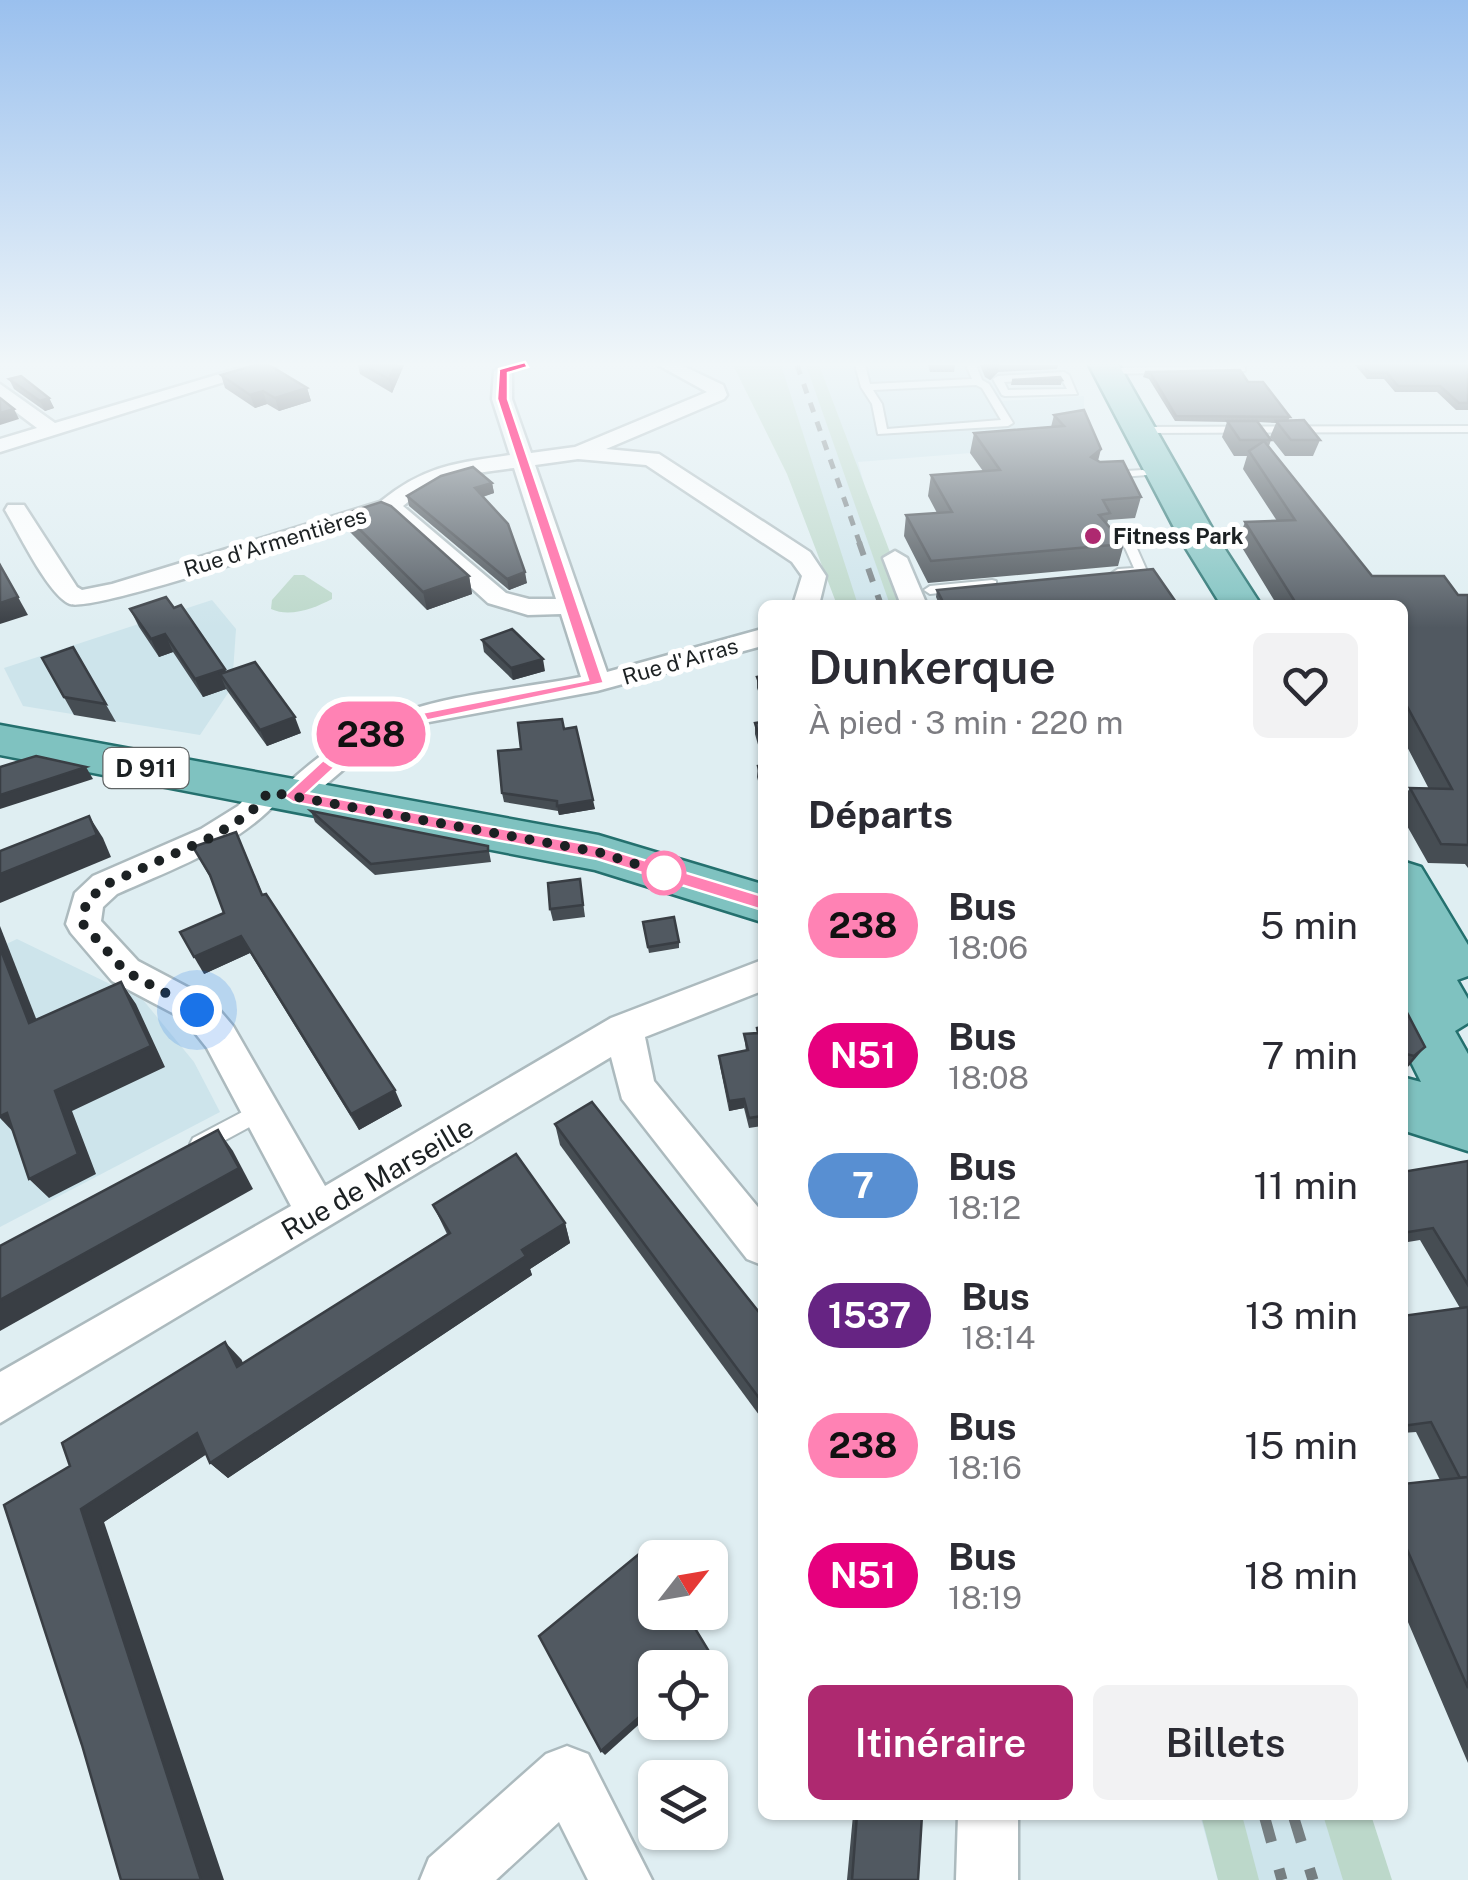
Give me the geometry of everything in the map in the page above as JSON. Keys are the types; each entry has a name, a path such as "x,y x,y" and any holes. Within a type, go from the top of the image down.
{"main road":[{"path":"1135,453 1143,473 1222,600"},
{"path":"1149,453 1183,537"},
{"name":"D 911","path":"0,740 598,852 758,903"},
{"path":"1408,890 1468,994"},
{"path":"1408,921 1468,1027"},
{"path":"1408,946 1468,1053"},
{"path":"1408,997 1468,1114"},
{"path":"1408,1105 1468,1124"}],"street":[{"path":"520,453 597,683"},
{"path":"522,460 578,453 651,459 801,557 814,576 807,600"},
{"name":"Rue d'Armentières","path":"16,510 68,592 78,598 116,591 388,507 418,482 444,472 522,460"},
{"path":"388,507 405,515 497,598 528,607 572,606"},
{"path":"895,558 922,598"},
{"name":"Rue d'Arras","path":"317,1212 220,1037 197,1010 125,971 83,924 86,902 105,885 212,837 396,722 597,683 708,657 758,638"},
{"name":"Rue de Marseille","path":"0,1399 624,1029 758,976"},
{"path":"624,1029 636,1087 758,1239"},
{"path":"450,1880 567,1776 621,1880"},
{"path":"987,1880 988,1820"}],"lane":[{"path":"1094,476 1143,473"},
{"path":"1102,575 1141,571 1128,541 1183,537"},
{"path":"922,598 1006,583"},
{"path":"174,1157 261,1111"}],"shaded area":[{"path":"781,453 974,453 858,462 882,551 901,600 844,600 829,545"},
{"path":"212,600 236,629 232,687 200,735 23,706 4,668"},
{"path":"17,939 143,1000 194,1062 220,1112 0,1227 0,947"},
{"path":"1201,1820 1369,1820 1388,1880 1218,1880"}],"green space":[{"path":"776,453 809,453 856,600 835,600"},
{"path":"837,453 852,453 908,600 888,600"},
{"path":"294,575 304,575 332,593 332,599 294,612 271,609 272,600"},
{"path":"1202,1820 1243,1820 1259,1880 1218,1880"},
{"path":"1325,1820 1373,1820 1392,1880 1343,1880"}],"building":[{"path":"988,453 1096,453 1091,457 1100,462 1123,461 1141,497 1103,500 1110,513 1099,515 1124,544 931,561 906,515 952,512 931,475 1000,470"},
{"path":"1250,453 1273,453 1372,576 1444,576 1458,595 1468,595 1468,845 1441,844 1410,788 1452,789 1408,708 1408,600 1294,600 1245,522 1295,520"},
{"path":"473,467 492,483 475,488 508,524 525,572 507,579 407,496 441,476"},
{"path":"381,502 391,506 469,576 423,592 344,514"},
{"path":"0,565 18,597 0,603"},
{"path":"1153,569 1175,600 942,600 937,590"},
{"path":"166,597 174,608 181,605 225,669 195,679 165,634 151,639 130,609"},
{"path":"512,629 543,659 511,668 482,640"},
{"path":"73,647 106,704 64,697 42,658"},
{"path":"255,662 295,717 260,730 220,674"},
{"path":"562,719 564,729 576,727 593,800 557,806 557,801 502,793 498,751 521,749 518,723"},
{"path":"36,756 86,767 0,795 0,767"},
{"path":"311,811 488,846 488,851 371,864"},
{"path":"89,816 97,835 0,874 0,851"},
{"path":"236,832 262,895 266,894 395,1090 351,1114 241,936 194,957 180,932 224,913 210,875 193,847"},
{"path":"580,879 583,905 550,909 548,883"},
{"path":"674,917 679,942 648,947 643,922"},
{"path":"0,948 29,1023 121,982 151,1046 55,1091 78,1154 29,1179 7,1113 0,1116"},
{"path":"1408,1014 1425,1047 1414,1056 1408,1054"},
{"path":"758,1033 758,1117 749,1118 744,1099 729,1101 719,1056 748,1050 744,1034"},
{"path":"592,1102 758,1311 758,1397 555,1124"},
{"path":"218,1130 239,1168 0,1300 0,1246"},
{"path":"516,1154 565,1223 522,1250 526,1256 210,1463 197,1433 81,1509 201,1880 121,1880 4,1505 70,1466 62,1443 225,1342 237,1367 450,1233 433,1205"},
{"path":"1468,1161 1468,1285 1433,1228 1408,1232 1408,1171"},
{"path":"1468,1307 1468,1477 1460,1478 1431,1422 1408,1425 1408,1315"},
{"path":"1468,1477 1468,1688 1408,1552 1408,1483"},
{"path":"638,1555 638,1630 696,1630 708,1650 638,1650 638,1718 601,1751 539,1636"},
{"path":"857,1820 922,1820 918,1880 852,1880"}],"railway":[{"path":"828,453 860,544"},
{"path":"859,542 879,600"},
{"path":"1265,1820 1282,1880"},
{"path":"1295,1820 1313,1880"}],"bus line":[{"name":"238","path":"520,453 597,683 452,708 396,722 338,755 293,796 598,852 758,902"}],"place":[{"name":"Fitness Park","path":"1093,536"}],"route":[{"path":"197,1010 125,971 83,924 86,902 105,885 212,837 249,814 269,792 598,852 664,873"}]}
